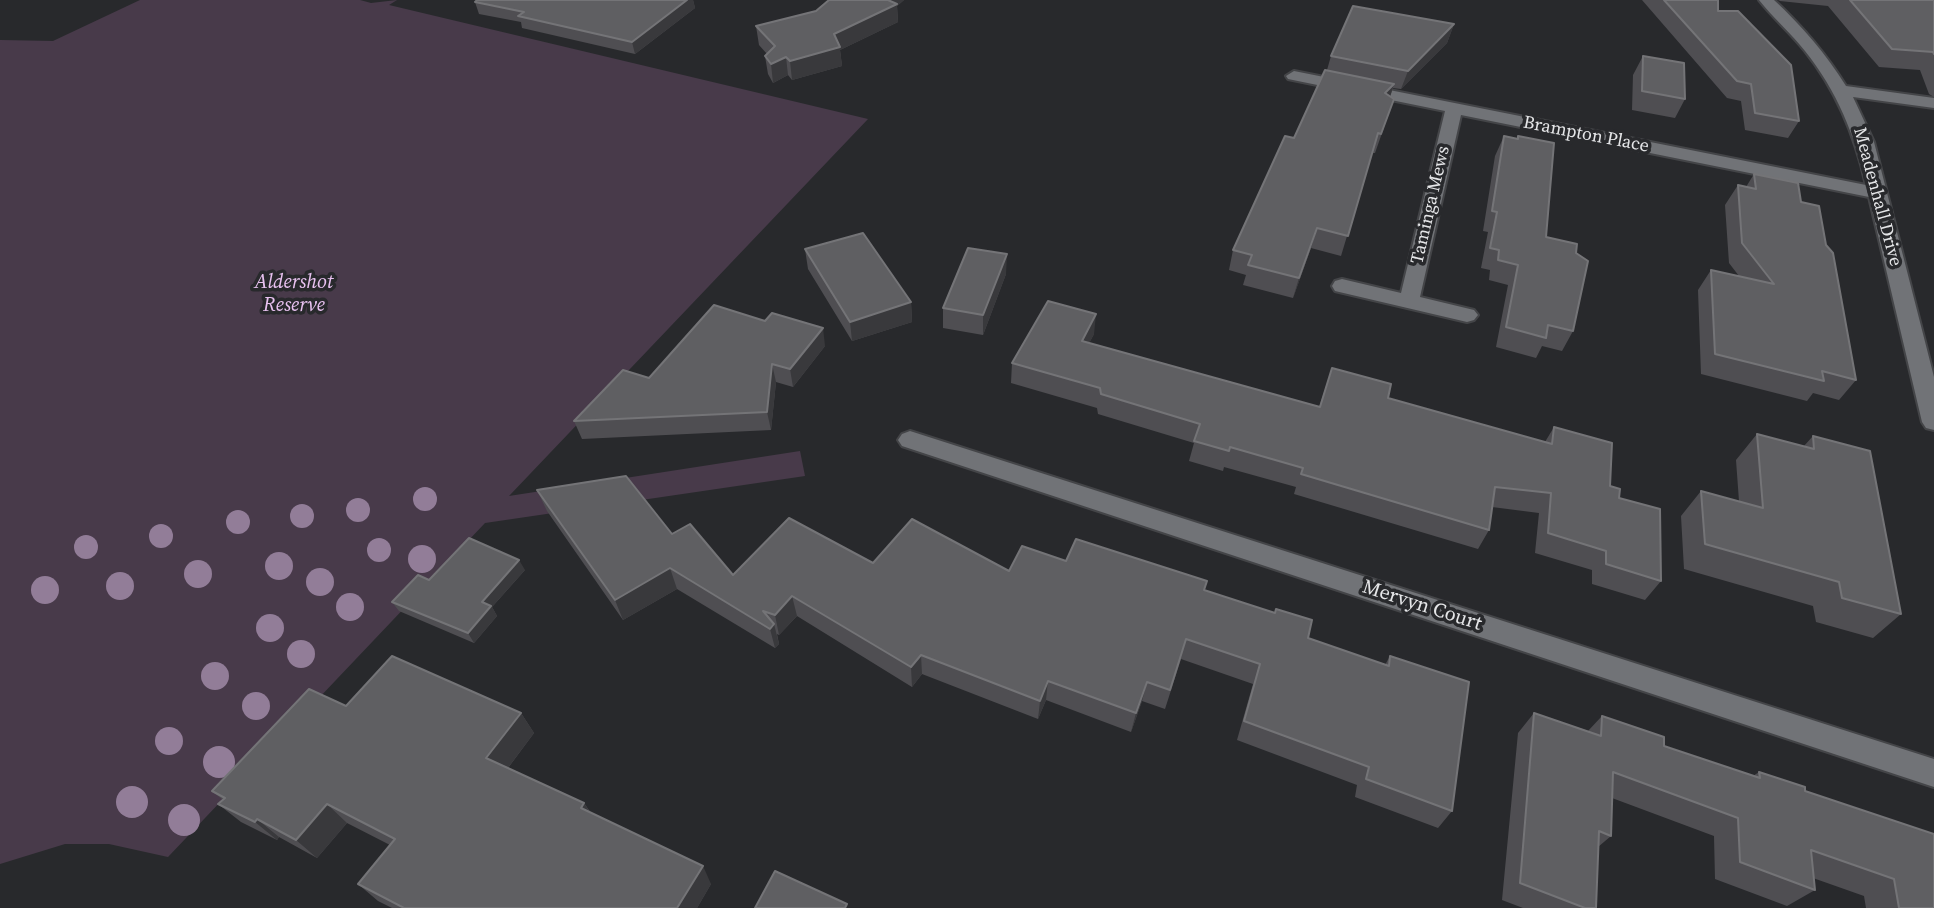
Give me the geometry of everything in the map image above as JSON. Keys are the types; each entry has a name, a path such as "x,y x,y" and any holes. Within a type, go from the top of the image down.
{"street":[{"name":"Meadenhall Drive","path":"1766,0 1819,55 1843,91 1865,142 1934,422"},
{"name":"Brampton Place","path":"1294,76 1877,193"},
{"path":"1843,91 1934,103"},
{"name":"Taminga Mews","path":"1409,301 1454,108"},
{"path":"1342,286 1467,315"},
{"name":"Mervyn Court","path":"910,440 1934,773"}],"green space":[{"name":"Aldershot Reserve","path":"140,0 360,0 371,3 397,0 389,5 868,119 509,496 800,451 805,476 485,523 168,857 109,844 65,844 0,864 0,40 53,41"}],"building":[{"path":"687,0 632,42 518,16 524,12 475,2"},
{"path":"829,0 888,0 897,4 834,34 840,47 790,61 786,57 771,64 765,56 775,46 756,26 816,11"},
{"path":"1664,0 1718,0 1718,11 1738,11 1791,65 1799,121 1755,113 1751,84 1737,81"},
{"path":"1850,0 1934,0 1934,54 1892,49"},
{"path":"1353,6 1454,24 1408,71 1331,56"},
{"path":"1643,56 1684,63 1685,99 1642,91"},
{"path":"1325,70 1394,84 1385,93 1394,99 1381,134 1378,133 1348,236 1317,228 1299,278 1248,265 1252,255 1233,250 1285,136 1294,138"},
{"path":"1504,136 1554,143 1546,237 1577,244 1576,253 1588,261 1573,331 1548,325 1546,338 1506,327 1518,265 1498,260 1499,250 1490,248 1497,212 1492,211"},
{"path":"1754,174 1798,183 1801,202 1819,206 1826,245 1833,253 1856,380 1822,371 1824,381 1715,354 1711,270 1774,284 1742,243 1738,185 1756,189"},
{"path":"863,233 911,302 850,322 805,249"},
{"path":"968,248 1007,254 983,315 943,308"},
{"path":"1048,301 1096,314 1082,341 1320,407 1332,368 1391,384 1388,398 1552,444 1554,427 1612,443 1610,486 1620,489 1619,498 1660,509 1661,581 1606,564 1606,551 1548,533 1551,493 1495,487 1489,530 1301,474 1303,468 1230,447 1229,451 1194,441 1200,424 1101,394 1100,388 1012,363"},
{"path":"714,305 765,321 772,313 823,328 790,369 772,364 767,412 574,421 623,370 649,378"},
{"path":"1757,434 1814,449 1813,436 1870,451 1901,614 1842,598 1839,582 1705,544 1701,491 1763,508"},
{"path":"626,476 672,534 690,524 733,575 789,518 873,563 912,519 1009,571 1022,546 1066,561 1076,539 1207,581 1204,590 1275,613 1276,609 1312,620 1308,638 1389,666 1390,656 1469,682 1452,811 1366,779 1369,767 1244,721 1260,664 1186,639 1170,690 1147,682 1136,713 1048,681 1040,701 921,655 911,667 792,596 775,615 763,611 774,624 770,629 670,568 615,600 537,490"},
{"path":"469,538 519,560 482,602 491,606 468,633 392,602 418,575 429,580"},
{"path":"392,656 521,713 486,758 584,803 581,808 703,866 677,908 404,908 358,884 395,839 327,804 296,840 257,819 255,822 218,804 225,798 212,791 309,689 346,706"},
{"path":"1534,713 1601,736 1602,716 1664,737 1664,746 1760,778 1759,772 1805,787 1805,791 1934,834 1934,908 1899,908 1894,879 1811,850 1815,890 1740,862 1738,818 1613,772 1611,836 1599,831 1596,908 1585,908 1520,883"},
{"path":"775,871 847,904 845,908 755,908"}]}
